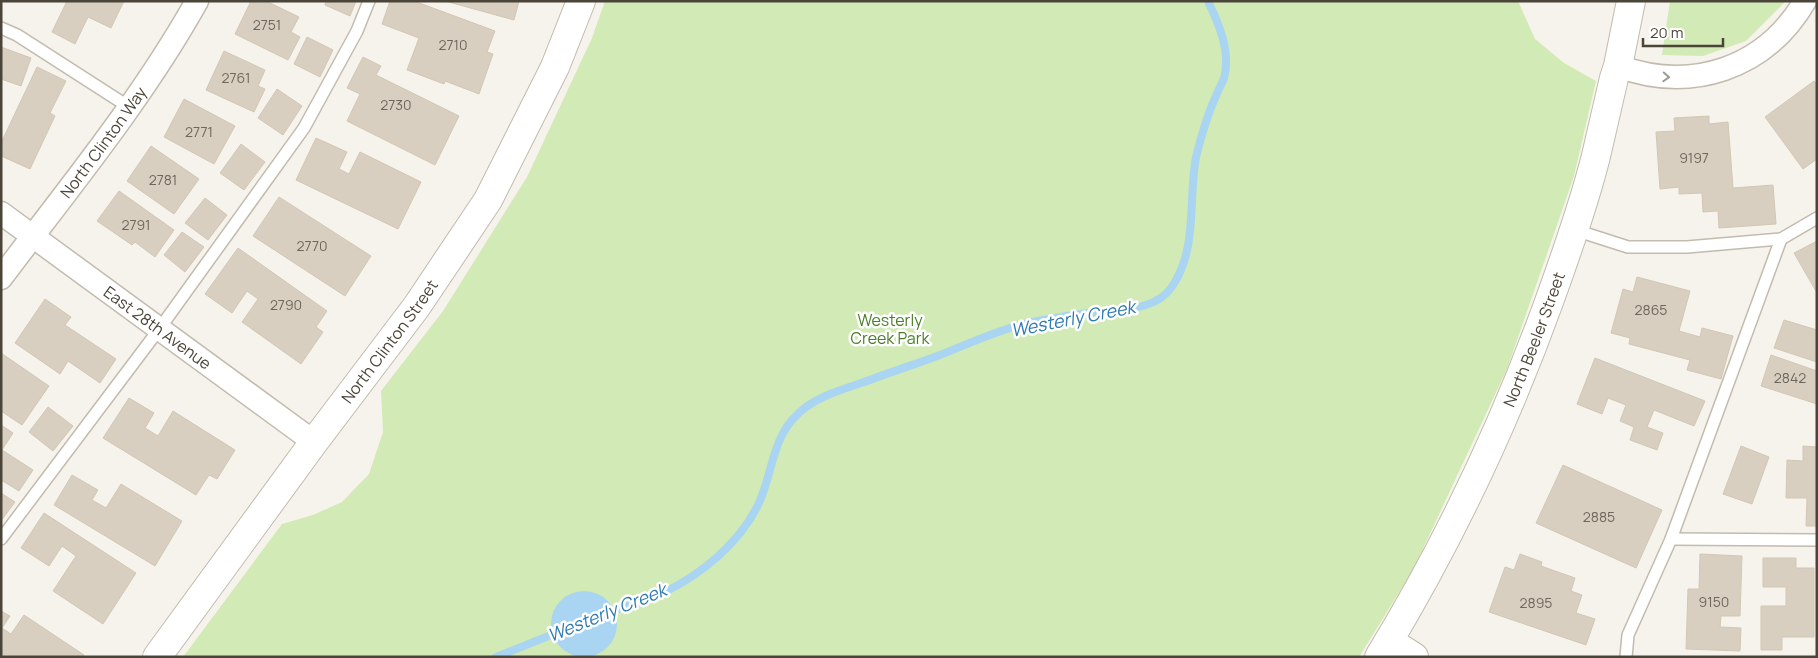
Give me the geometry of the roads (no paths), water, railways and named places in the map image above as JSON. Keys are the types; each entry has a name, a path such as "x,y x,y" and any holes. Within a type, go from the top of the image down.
{"street":[{"name":"North Clinton Way","path":"1,278 129,107 174,42 197,1"},
{"name":"North Clinton Street","path":"157,657 314,442 417,306 488,200 555,67 581,1"},
{"name":"North Beeler Street","path":"1384,649 1448,535 1492,444 1532,350 1574,229 1596,157 1618,66 1631,1"},
{"path":"1618,66 1658,77 1689,78 1719,71 1745,61 1770,44 1795,18 1805,1"},
{"name":"East 28th Avenue","path":"1,213 314,442"},
{"path":"1384,649 1414,657"}],"lane":[{"path":"1,539 160,328 304,128 357,31 369,1"},
{"path":"1,28 17,34 129,107"},
{"path":"1574,229 1628,248 1687,247 1781,239 1817,218"},
{"path":"1626,657 1628,635 1670,539 1781,239"},
{"path":"1670,539 1817,540"}],"water":[{"path":"578,591 590,591 602,596 612,606 617,618 615,637 602,652 590,657 578,657 566,652 556,642 551,630 551,618 556,606 566,596"}],"waterway":[{"name":"Westerly Creek","path":"607,613 656,596 678,585 706,567 731,544 751,518 759,503 775,451 786,428 806,407 822,397 1013,327 1056,318 1144,306 1154,302 1171,288 1179,274 1189,242 1196,157 1207,118 1226,68 1223,38 1208,1"},
{"name":"Westerly Creek","path":"496,657 561,631"}],"park label":[{"name":"Westerly Creek Park","path":"890,329"}]}
